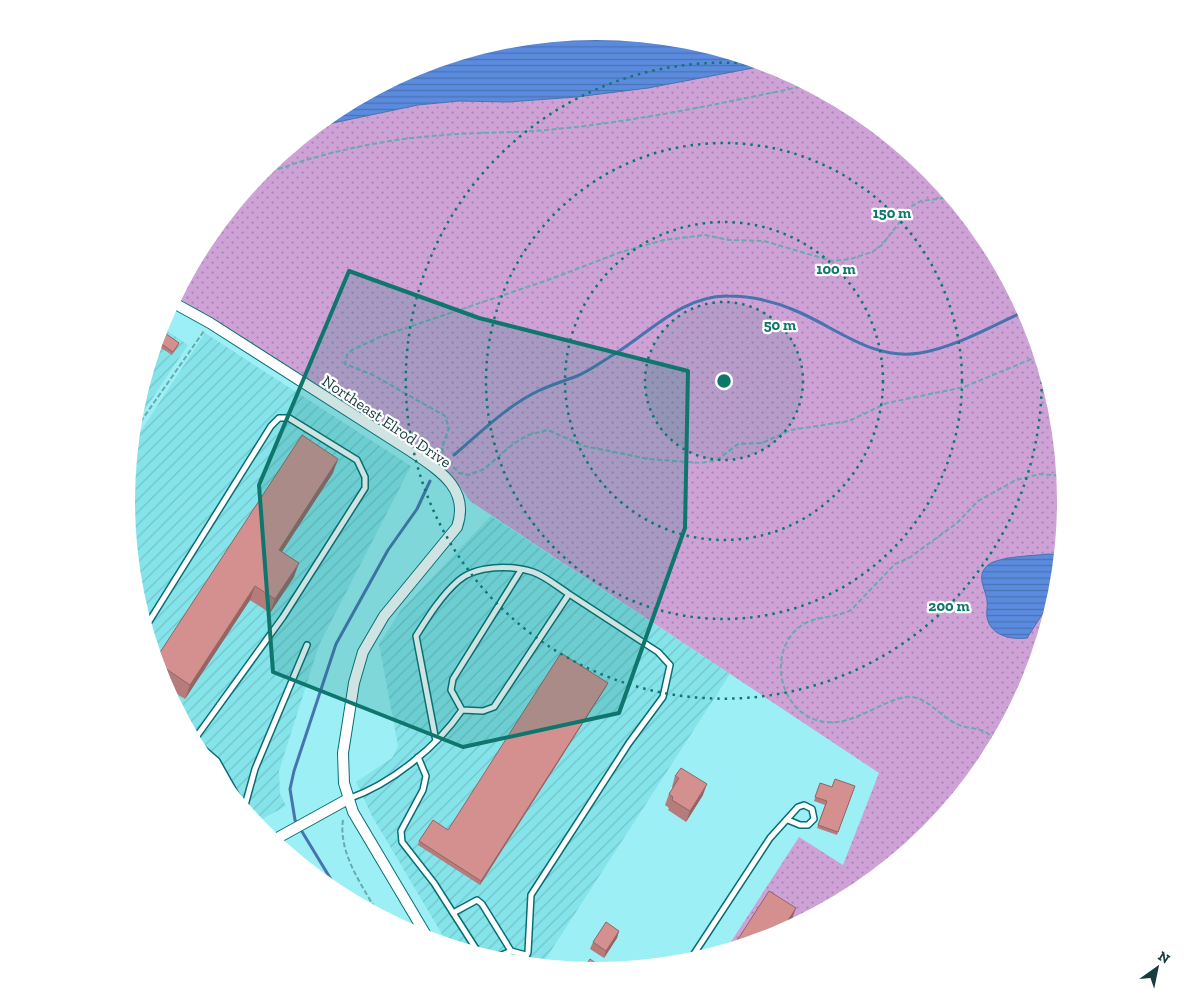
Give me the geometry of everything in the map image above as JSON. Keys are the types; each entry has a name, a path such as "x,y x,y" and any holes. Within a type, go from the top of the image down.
{"street":[{"name":"Northeast Elrod Drive","path":"178,306 210,323 436,469 450,482 461,500 460,518 457,527 384,616 363,652 354,683 343,753 344,783 353,812 423,929"},
{"path":"280,837 348,799"}],"lane":[{"path":"150,620 271,426 279,418 289,418 357,460 365,477 365,488 282,617 197,734"},
{"path":"436,741 416,636 430,613 459,580 471,573 495,569 534,572 658,652 670,664 663,697 531,895 526,955 511,951 505,954"},
{"path":"462,710 451,690 453,679 521,570"},
{"path":"462,710 483,712 494,707 569,594"},
{"path":"246,802 255,769 307,645"},
{"path":"348,799 366,792 418,757 449,729 462,710"},
{"path":"210,755 217,761 225,775"},
{"path":"418,757 426,776 423,790 401,831 402,842 434,883 474,946"},
{"path":"695,952 770,838 798,807 804,805 812,809 814,819 808,825 800,825 788,820"},
{"path":"453,913 477,900 482,904 511,951"}],"path":[{"path":"276,170 291,164 368,145 443,135 546,130 631,120 798,87"},
{"path":"944,199 921,201 912,206 882,245 872,252 850,259 832,261 764,241 729,240 705,235 664,240 621,252 548,280 382,336 352,350 347,355 346,364 373,375 445,416 449,428 442,448 445,458 459,473 469,476 484,469 513,444 538,431 548,430 584,446 648,459 701,464 717,460 738,444 762,443 791,430 849,422 887,403 964,387 1034,358"},
{"path":"141,421 210,323"},
{"path":"992,739 986,732 958,725 945,718 929,704 915,697 904,697 889,701 866,710 852,720 828,722 816,720 800,713 790,702 783,688 781,668 786,645 794,631 810,619 843,615 851,610 895,564 909,558 957,523 978,501 1016,480 1040,474 1057,475"},
{"path":"343,820 342,829 346,853 374,906"}],"highlighted area":[{"path":"349,271 479,318 688,371 685,528 619,713 463,747 273,672 259,485"}],"shaded area":[{"path":"596,40 656,44 715,56 754,68 648,88 576,97 508,102 459,101 418,105 333,123 365,102 419,75 477,56 536,44"},
{"path":"754,68 773,75 827,102 852,118 877,135 922,175 943,197 980,245 1010,297 1033,353 1042,382 1049,411 1057,471 1058,502 1054,562 1042,621 1033,650 1010,706 980,758 943,806 922,828 877,868 827,901 800,915 773,928 730,943 799,837 843,865 879,773 470,501 461,488 440,466 414,448 181,300 212,245 249,197 292,155 333,123 418,105 459,101 508,102 576,97 683,81"},
{"path":"168,331 188,345 143,412 150,382"},
{"path":"205,333 411,466 319,645 279,771 280,794 286,806 262,819 230,782 196,732 182,706 159,650 143,592 135,532 135,471 139,433"},
{"path":"491,516 730,674 545,960 506,954 444,937 372,816 356,782 392,758 398,746 379,644 401,610"},
{"path":"1055,555 1044,611 1027,638 1009,637 992,629 987,617 987,601 982,583 982,574 988,565 1000,560"}],"building":[{"path":"166,334 179,343 173,352 162,344"},
{"path":"302,435 338,459 279,550 299,563 275,599 255,586 190,685 167,669 160,652"},
{"path":"561,653 608,683 481,881 419,841 433,820 448,830"},
{"path":"681,768 707,784 690,811 672,800 673,797 669,794 679,778 675,776"},
{"path":"835,779 855,786 838,832 818,825 827,801 815,797 820,783 832,787"},
{"path":"769,891 796,908 787,921 737,941"},
{"path":"606,922 619,931 606,951 593,942"}],"waterway":[{"path":"454,455 495,420 527,397 586,372 681,308 712,297 745,297 778,304 810,317 855,341 886,352 903,354 920,353 947,346 1018,315"},
{"path":"330,878 295,820 290,789 294,771 336,644 388,550 417,509 430,481"}]}
